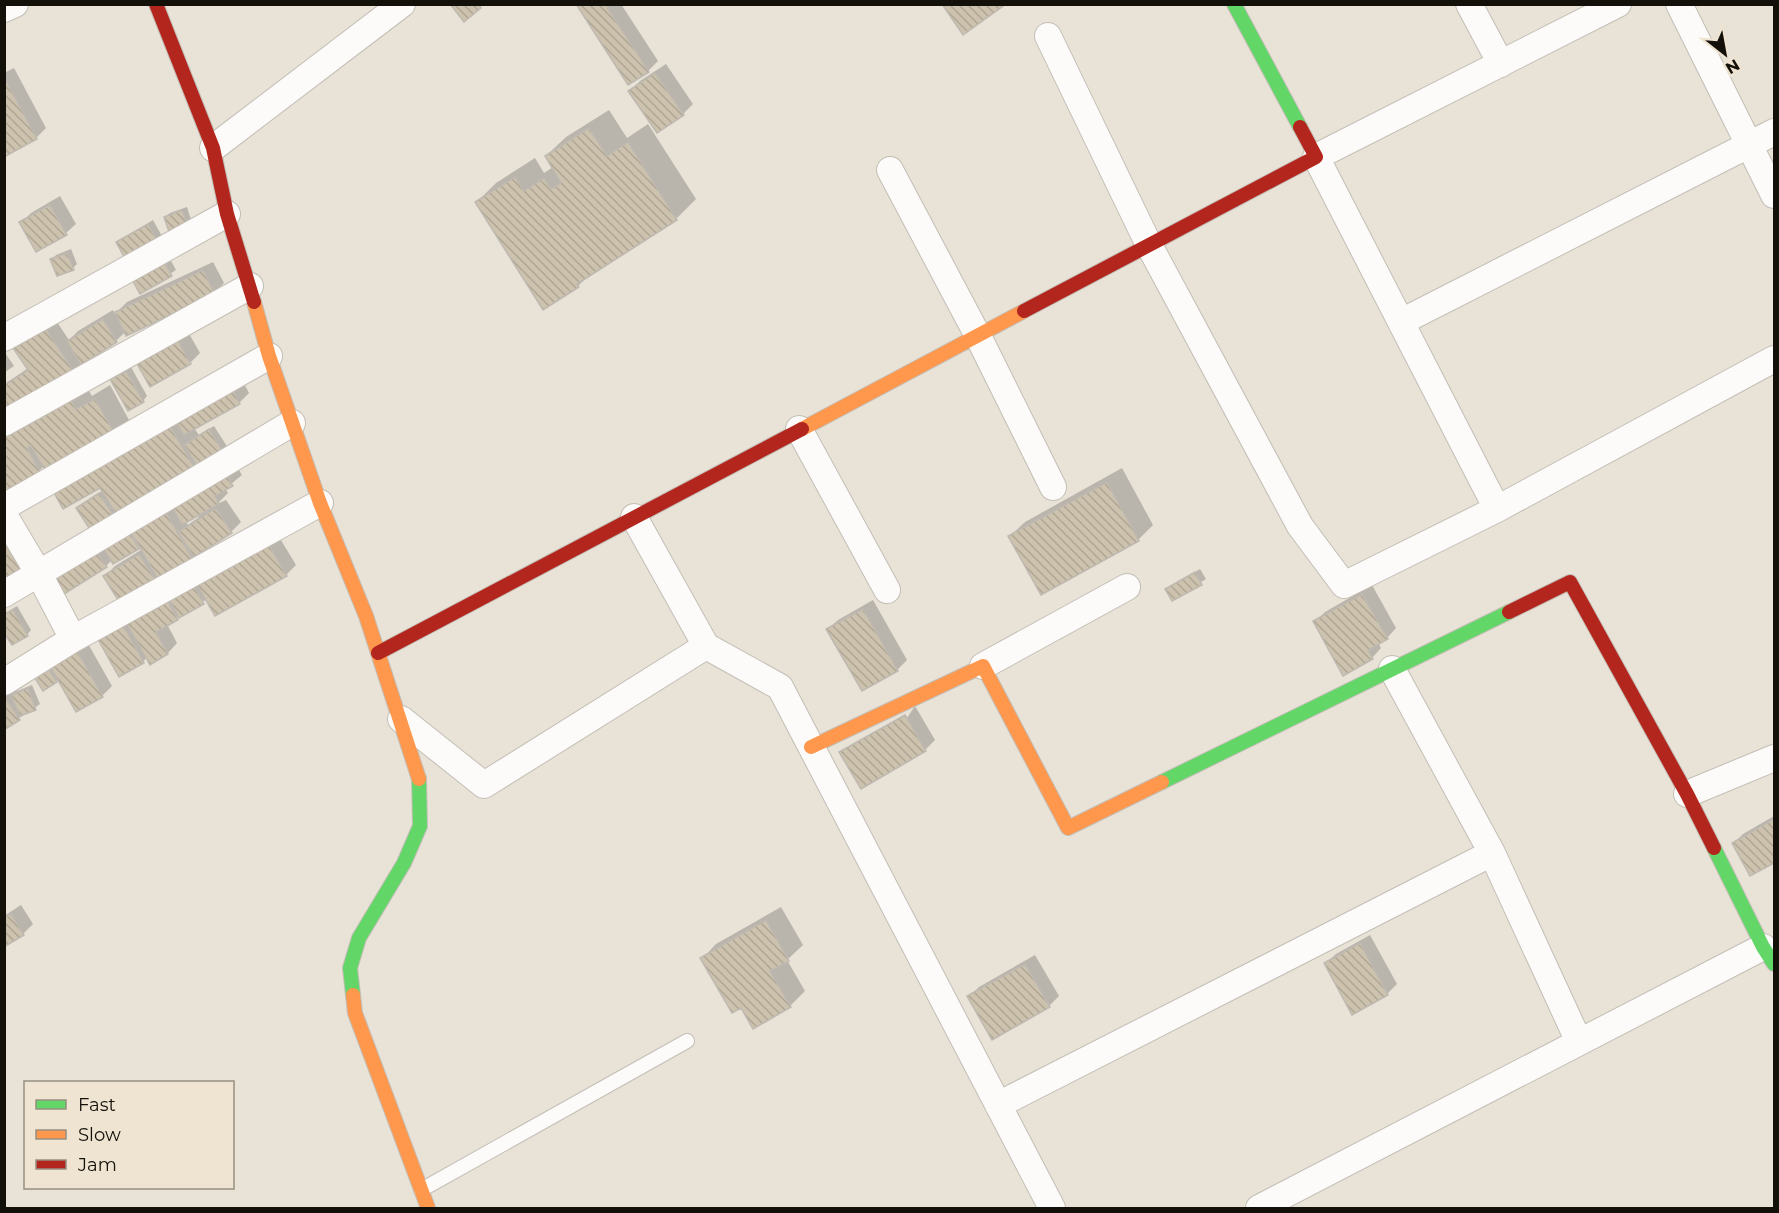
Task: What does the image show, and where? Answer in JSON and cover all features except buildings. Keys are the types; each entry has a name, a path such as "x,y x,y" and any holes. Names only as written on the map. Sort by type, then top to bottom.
{"street":[{"path":"4,9 15,4"},
{"path":"156,4 213,148 227,214 269,357 320,503 366,616 420,781 420,826 404,863 359,938 350,968 355,1013 429,1209"},
{"path":"213,148 402,4"},
{"path":"1234,4 1316,157 1497,509"},
{"path":"1469,4 1501,64"},
{"path":"378,653 1316,157 1618,4"},
{"path":"1679,4 1774,195"},
{"path":"1048,36 1149,245 1300,526 1344,585 1497,509 1774,359"},
{"path":"1401,322 1774,132"},
{"path":"890,170 978,336 1053,487"},
{"path":"4,338 227,214"},
{"path":"4,423 250,286"},
{"path":"4,507 269,357"},
{"path":"4,594 292,423"},
{"path":"799,429 887,590"},
{"path":"4,682 72,639 320,503"},
{"path":"4,515 39,574 72,639"},
{"path":"634,517 706,646 780,687 1052,1209"},
{"path":"983,666 1068,828 1570,582 1687,794 1769,956 1579,1042 1259,1209"},
{"path":"811,747 983,666 1128,587"},
{"path":"401,719 484,785 706,646"},
{"path":"1392,669 1492,854 1579,1042"},
{"path":"1687,794 1774,758"},
{"path":"998,1105 1492,854"}],"lane":[{"path":"421,1190 687,1041"}],"traffic: fast":[{"path":"1234,4 1300,127"},
{"path":"1162,782 1509,612"},
{"path":"353,995 350,968 359,938 404,863 420,826 419,779"},
{"path":"1714,848 1763,947 1774,964"}],"traffic: slow":[{"path":"254,302 269,356 320,503 366,616 419,779"},
{"path":"802,429 1024,311"},
{"path":"811,747 983,666 1068,828 1162,782"},
{"path":"353,995 355,1013 428,1208"}],"traffic: jam":[{"path":"156,4 213,148 227,214 254,302"},
{"path":"1024,311 1316,157 1300,127"},
{"path":"378,653 802,429"},
{"path":"1509,612 1570,582 1687,794 1714,848"}]}
